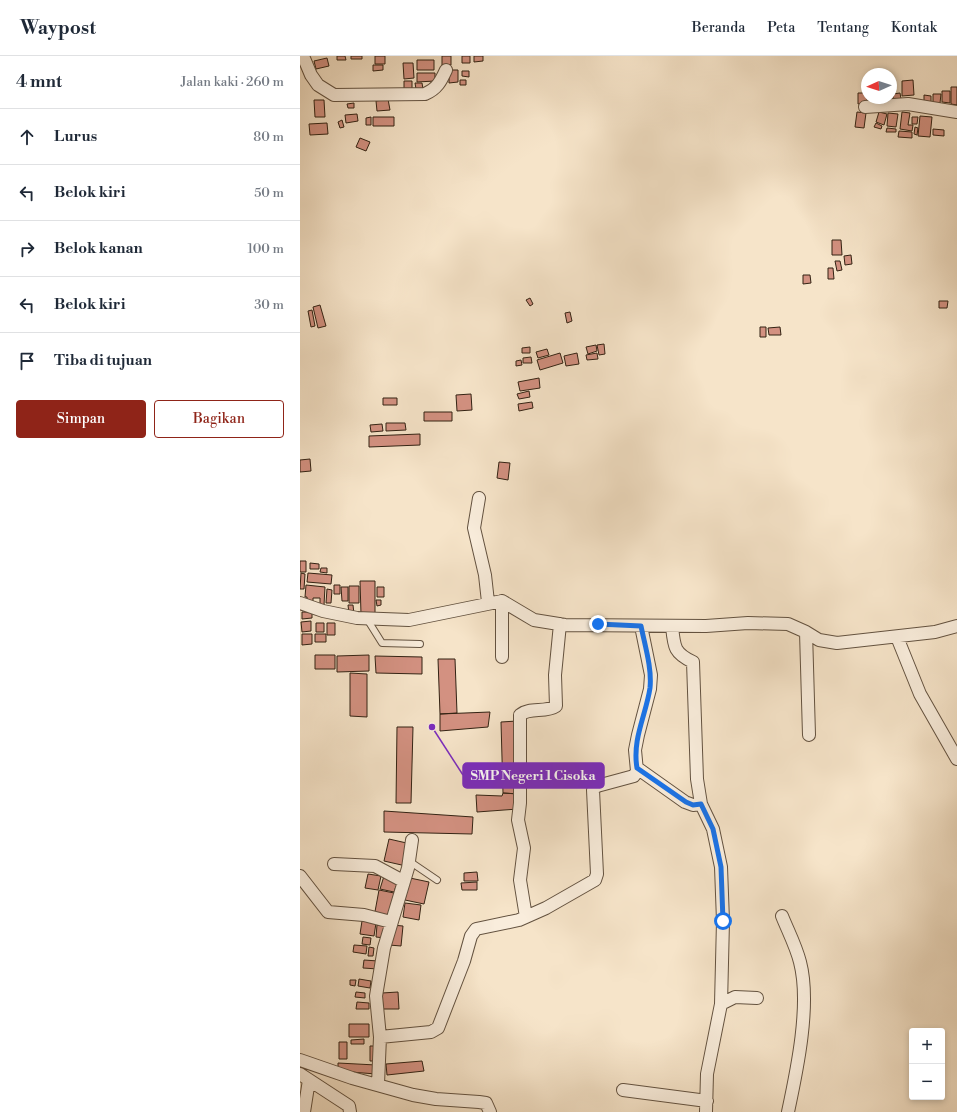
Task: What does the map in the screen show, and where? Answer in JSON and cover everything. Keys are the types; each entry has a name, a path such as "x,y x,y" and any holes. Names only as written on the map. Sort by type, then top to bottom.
{"street":[{"path":"303,56 306,76 322,89 334,95 425,94 436,88 441,82 446,70"},
{"path":"865,107 908,104 957,112"},
{"path":"479,498 474,528 485,575 488,602"},
{"path":"502,601 502,657"},
{"path":"300,603 339,615 368,619 409,620 469,609 488,602 502,601 534,620 560,624 641,626 706,626 748,623 788,624 819,640 837,643 935,632 957,626"},
{"path":"526,917 520,880 524,848 518,820 520,803 520,715 529,711 552,708 556,706 555,675 560,624"},
{"path":"380,1037 431,1032 438,1028 473,932 479,928 526,917 546,908 595,880 597,874 593,790 597,786 634,776 637,768 635,750 650,689 651,675 641,626"},
{"path":"623,1090 706,1106 707,1074 721,1004 723,921 721,867 713,829 701,804 697,779 694,734 693,662 679,655 675,648 672,626"},
{"path":"806,632 809,735"},
{"path":"897,637 920,694 957,759"},
{"path":"637,768 686,802 693,805 701,804"},
{"path":"378,1084 380,1037 376,996 384,948 409,861 412,840"},
{"path":"334,864 375,866 403,881"},
{"path":"300,876 328,912 364,915 391,922"},
{"path":"782,916 800,963 803,997 796,1075 788,1112"},
{"path":"721,1004 735,996 757,998"},
{"path":"300,1060 413,1095 436,1099 486,1103 490,1112"},
{"path":"304,1112 305,1077"},
{"path":"305,1077 349,1106 350,1112"}],"lane":[{"path":"368,619 382,643 420,644"},
{"path":"409,861 436,880"}],"building":[{"path":"337,56 345,56 346,60 337,60"},
{"path":"351,56 362,56 362,59 351,59"},
{"path":"375,56 385,56 385,64 375,64"},
{"path":"442,56 451,56 451,65 442,65"},
{"path":"462,56 470,56 470,63 462,63"},
{"path":"474,56 483,56 483,61 474,62"},
{"path":"327,58 329,66 316,69 314,61"},
{"path":"417,60 434,60 434,70 417,70"},
{"path":"403,63 413,63 414,78 404,79"},
{"path":"373,65 383,65 383,70 373,71"},
{"path":"449,70 458,70 458,82 449,83"},
{"path":"462,71 469,71 469,77 462,76"},
{"path":"417,73 435,73 435,81 417,82"},
{"path":"460,80 466,80 466,85 460,85"},
{"path":"913,80 914,95 902,96 902,81"},
{"path":"404,81 412,81 412,90 404,90"},
{"path":"415,83 422,83 423,89 416,89"},
{"path":"951,87 957,87 957,105 951,104"},
{"path":"942,91 950,91 950,103 942,102"},
{"path":"858,93 861,93 861,104 858,104"},
{"path":"897,93 900,93 901,99 897,100"},
{"path":"933,94 941,94 940,103 933,103"},
{"path":"924,95 931,96 931,103 924,103"},
{"path":"388,99 390,110 377,111 376,101"},
{"path":"314,100 324,100 325,117 315,117"},
{"path":"354,103 354,108 348,108 347,104"},
{"path":"857,112 866,113 864,128 855,127"},
{"path":"879,112 887,114 884,125 876,122"},
{"path":"902,112 910,113 908,125 913,125 912,131 900,129"},
{"path":"888,113 898,114 896,127 887,126"},
{"path":"357,114 358,121 346,123 345,115"},
{"path":"920,116 932,117 930,137 918,136"},
{"path":"371,117 371,125 366,125 366,118"},
{"path":"373,117 394,117 394,126 373,126"},
{"path":"912,117 918,117 917,124 912,124"},
{"path":"342,120 344,127 340,128 338,122"},
{"path":"327,123 328,134 310,135 309,124"},
{"path":"876,123 882,126 881,129 874,127"},
{"path":"915,127 918,128 917,135 914,134"},
{"path":"887,128 896,129 896,132 886,132"},
{"path":"933,129 944,130 944,136 933,135"},
{"path":"899,131 912,132 912,138 898,137"},
{"path":"360,138 370,142 366,151 356,147"},
{"path":"832,240 841,240 842,255 832,255"},
{"path":"851,255 852,264 845,265 844,256"},
{"path":"835,261 840,261 842,270 837,271"},
{"path":"828,268 833,268 834,279 828,279"},
{"path":"803,275 810,275 811,283 803,284"},
{"path":"530,298 533,304 530,306 526,300"},
{"path":"939,301 948,301 947,308 939,308"},
{"path":"320,305 326,326 318,328 313,307"},
{"path":"312,310 315,326 311,327 308,311"},
{"path":"570,312 572,321 567,323 565,313"},
{"path":"760,327 766,327 766,337 760,337"},
{"path":"780,327 781,335 769,335 768,328"},
{"path":"604,344 605,354 599,355 597,345"},
{"path":"596,345 597,351 588,354 586,347"},
{"path":"530,347 530,353 522,353 522,348"},
{"path":"547,349 549,355 538,358 536,352"},
{"path":"560,353 563,363 540,370 537,360"},
{"path":"577,353 579,364 566,366 564,356"},
{"path":"597,353 598,359 587,360 586,355"},
{"path":"531,357 532,363 523,363 523,358"},
{"path":"521,360 522,365 516,366 516,361"},
{"path":"539,378 540,388 520,391 518,382"},
{"path":"529,391 530,397 519,399 517,394"},
{"path":"471,394 472,410 457,411 456,395"},
{"path":"383,398 397,398 397,405 383,405"},
{"path":"532,402 533,408 519,411 518,404"},
{"path":"424,412 452,412 452,421 424,421"},
{"path":"386,423 405,423 406,430 386,431"},
{"path":"382,424 383,431 371,432 370,425"},
{"path":"420,434 420,445 369,447 369,436"},
{"path":"310,459 311,471 300,472 300,460"},
{"path":"499,462 510,463 508,480 497,478"},
{"path":"300,561 306,561 306,572 300,572"},
{"path":"310,563 319,564 319,569 310,569"},
{"path":"321,568 327,568 327,573 320,572"},
{"path":"301,573 305,574 304,589 300,589"},
{"path":"308,573 332,575 331,584 307,582"},
{"path":"360,581 375,581 375,614 361,614"},
{"path":"306,585 325,587 324,605 320,605 320,598 313,598 313,602 307,602 307,597 305,597"},
{"path":"334,585 340,585 340,594 334,594"},
{"path":"349,586 359,586 359,603 349,603"},
{"path":"341,587 348,587 348,601 342,601"},
{"path":"377,587 384,587 384,597 377,597"},
{"path":"327,589 332,590 331,603 326,603"},
{"path":"376,600 381,600 381,605 377,606"},
{"path":"348,605 353,605 354,614 349,614"},
{"path":"302,612 312,612 312,618 302,619"},
{"path":"311,621 311,631 302,632 301,622"},
{"path":"316,623 324,623 324,632 316,632"},
{"path":"327,623 335,623 335,635 327,635"},
{"path":"302,634 312,634 312,644 302,645"},
{"path":"315,634 326,634 326,642 315,642"},
{"path":"315,655 335,655 335,669 315,669"},
{"path":"369,655 369,671 337,672 337,656"},
{"path":"375,656 422,657 422,674 376,673"},
{"path":"438,659 455,659 457,713 440,714"},
{"path":"350,673 367,674 367,717 350,716"},
{"path":"490,712 488,727 440,731 440,714"},
{"path":"517,721 519,794 503,793 501,722"},
{"path":"397,727 413,727 411,803 396,803"},
{"path":"503,793 519,794 518,809 477,812 476,795 502,796"},
{"path":"384,811 473,817 472,834 384,832"},
{"path":"389,839 411,844 406,866 384,861"},
{"path":"477,872 478,881 464,881 464,873"},
{"path":"368,874 381,876 378,890 365,888"},
{"path":"384,876 398,880 394,892 380,889"},
{"path":"410,878 429,882 424,904 405,900"},
{"path":"477,882 477,890 462,890 461,883"},
{"path":"379,890 394,893 389,920 374,917"},
{"path":"405,903 421,905 419,920 403,917"},
{"path":"362,921 376,923 374,936 360,934"},
{"path":"377,925 387,926 385,938 376,937"},
{"path":"392,925 403,926 401,946 389,945"},
{"path":"363,937 371,938 370,945 362,944"},
{"path":"354,945 367,946 366,954 353,952"},
{"path":"369,947 374,948 373,956 368,956"},
{"path":"364,960 378,961 378,969 363,968"},
{"path":"359,979 371,981 370,988 358,986"},
{"path":"350,980 356,980 355,986 350,985"},
{"path":"356,992 365,993 365,998 355,997"},
{"path":"398,992 399,1009 383,1009 382,993"},
{"path":"357,1002 369,1003 369,1009 356,1009"},
{"path":"349,1024 369,1024 369,1037 349,1037"},
{"path":"364,1039 364,1044 351,1044 351,1040"},
{"path":"339,1042 347,1042 347,1059 339,1059"},
{"path":"370,1046 377,1046 377,1061 370,1061"},
{"path":"422,1061 424,1071 387,1075 386,1064"},
{"path":"338,1063 376,1065 376,1074 338,1071"}],"place":[{"name":"SMP Negeri 1 Cisoka","path":"432,727"}],"route":[{"path":"598,624 641,626 651,675 650,689 635,750 637,768 686,802 693,805 701,804 713,829 721,867 723,921"}]}
